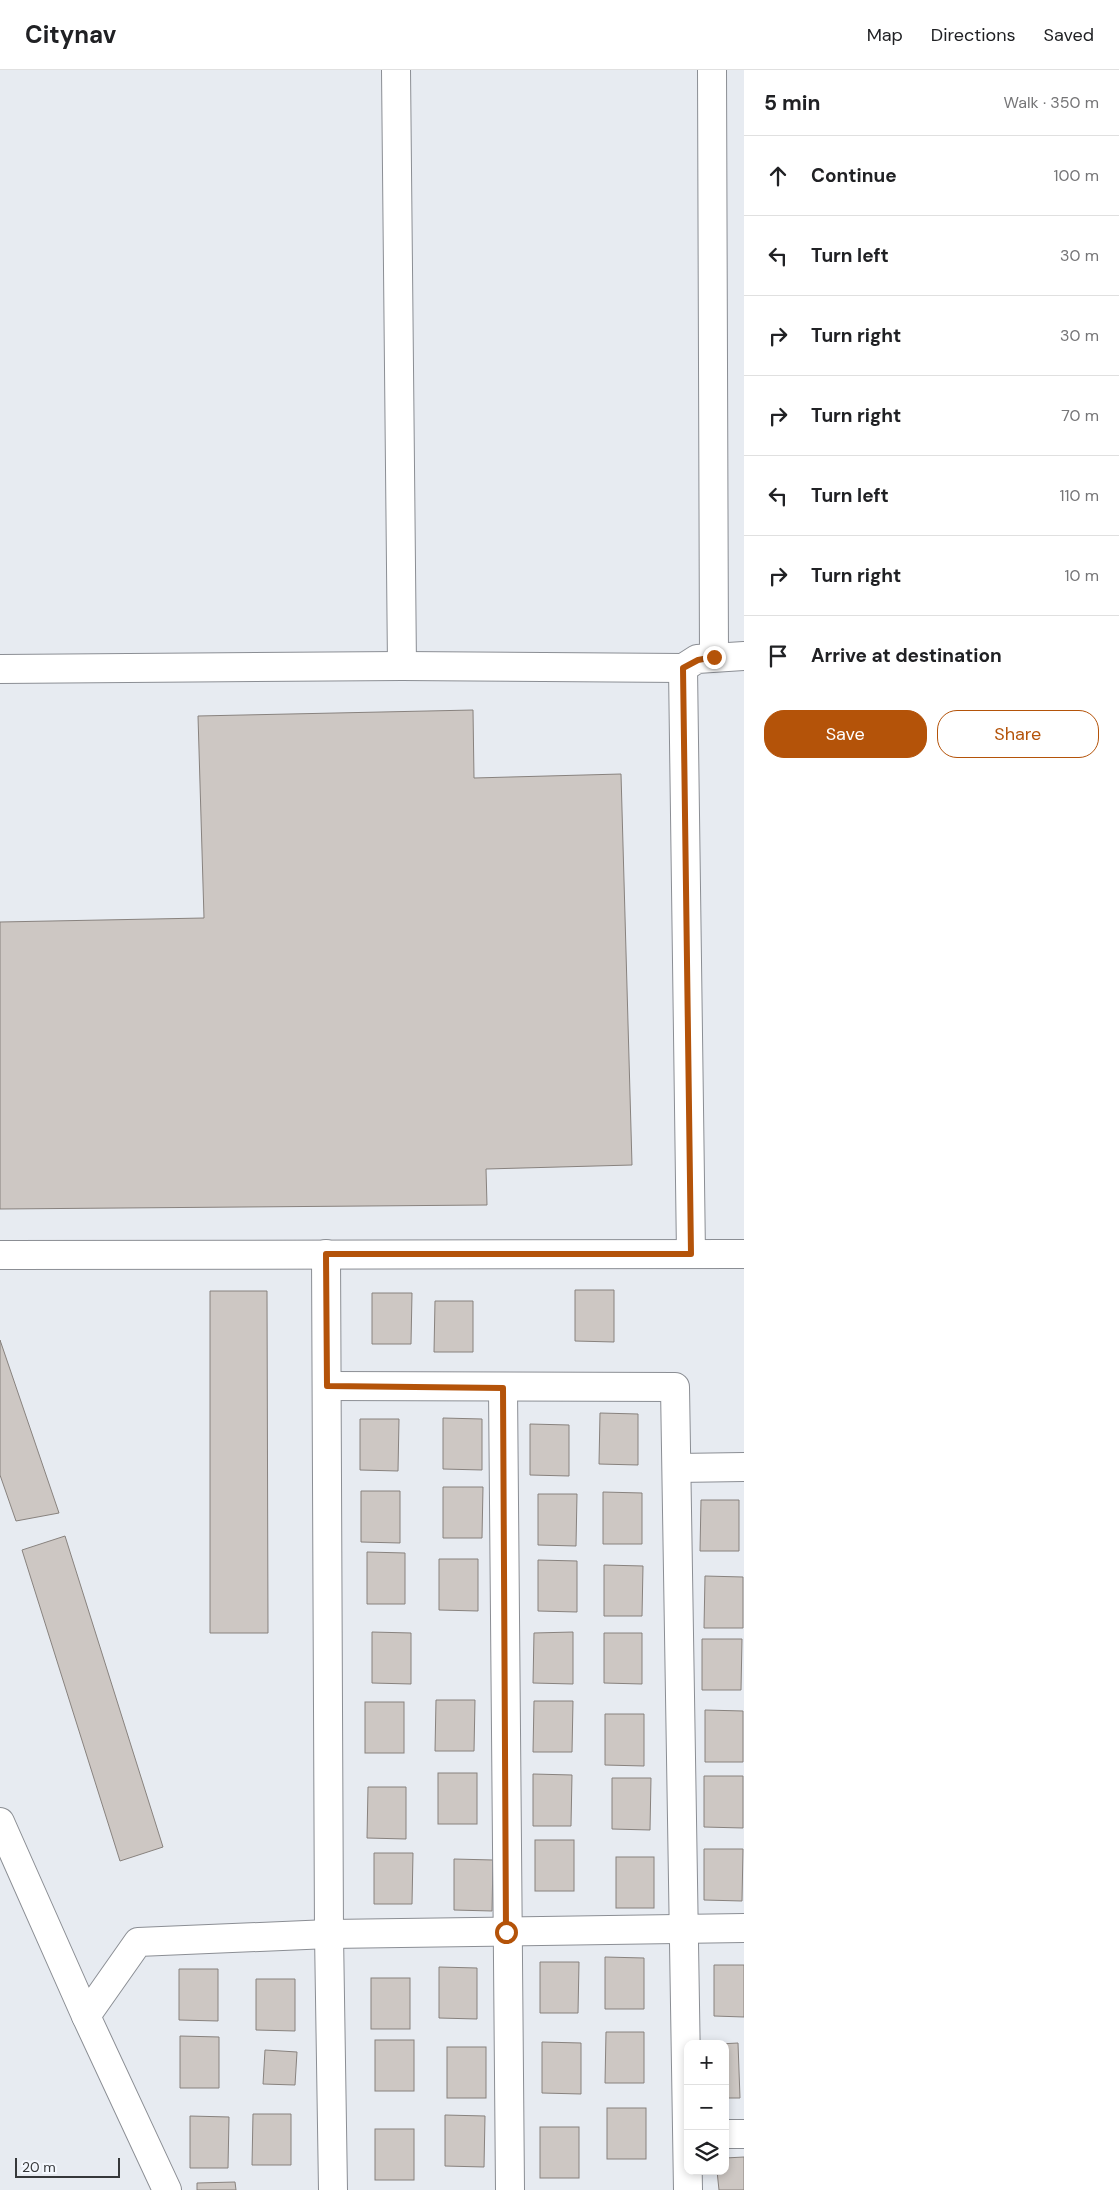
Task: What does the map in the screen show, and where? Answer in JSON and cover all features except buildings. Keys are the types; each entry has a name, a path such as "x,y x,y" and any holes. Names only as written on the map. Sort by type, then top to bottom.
{"street":[{"path":"396,70 402,666"},
{"path":"712,70 714,657"},
{"path":"0,669 402,666 683,668 698,660 714,657 744,656"},
{"path":"683,668 691,1254"},
{"path":"326,1254 329,1934 333,2190"},
{"path":"0,1255 744,1254"},
{"path":"327,1386 675,1387 682,1929 687,2130"},
{"path":"503,1388 506,1932 510,2190"},
{"path":"677,1468 744,1468"},
{"path":"0,1822 86,2016 167,2190"},
{"path":"86,2016 138,1942 329,1934 744,1928"},
{"path":"729,2134 744,2134"},
{"path":"688,2175 688,2190"}],"route":[{"path":"506,1932 503,1388 327,1386 326,1254 691,1254 683,668 698,660 714,657"}]}
